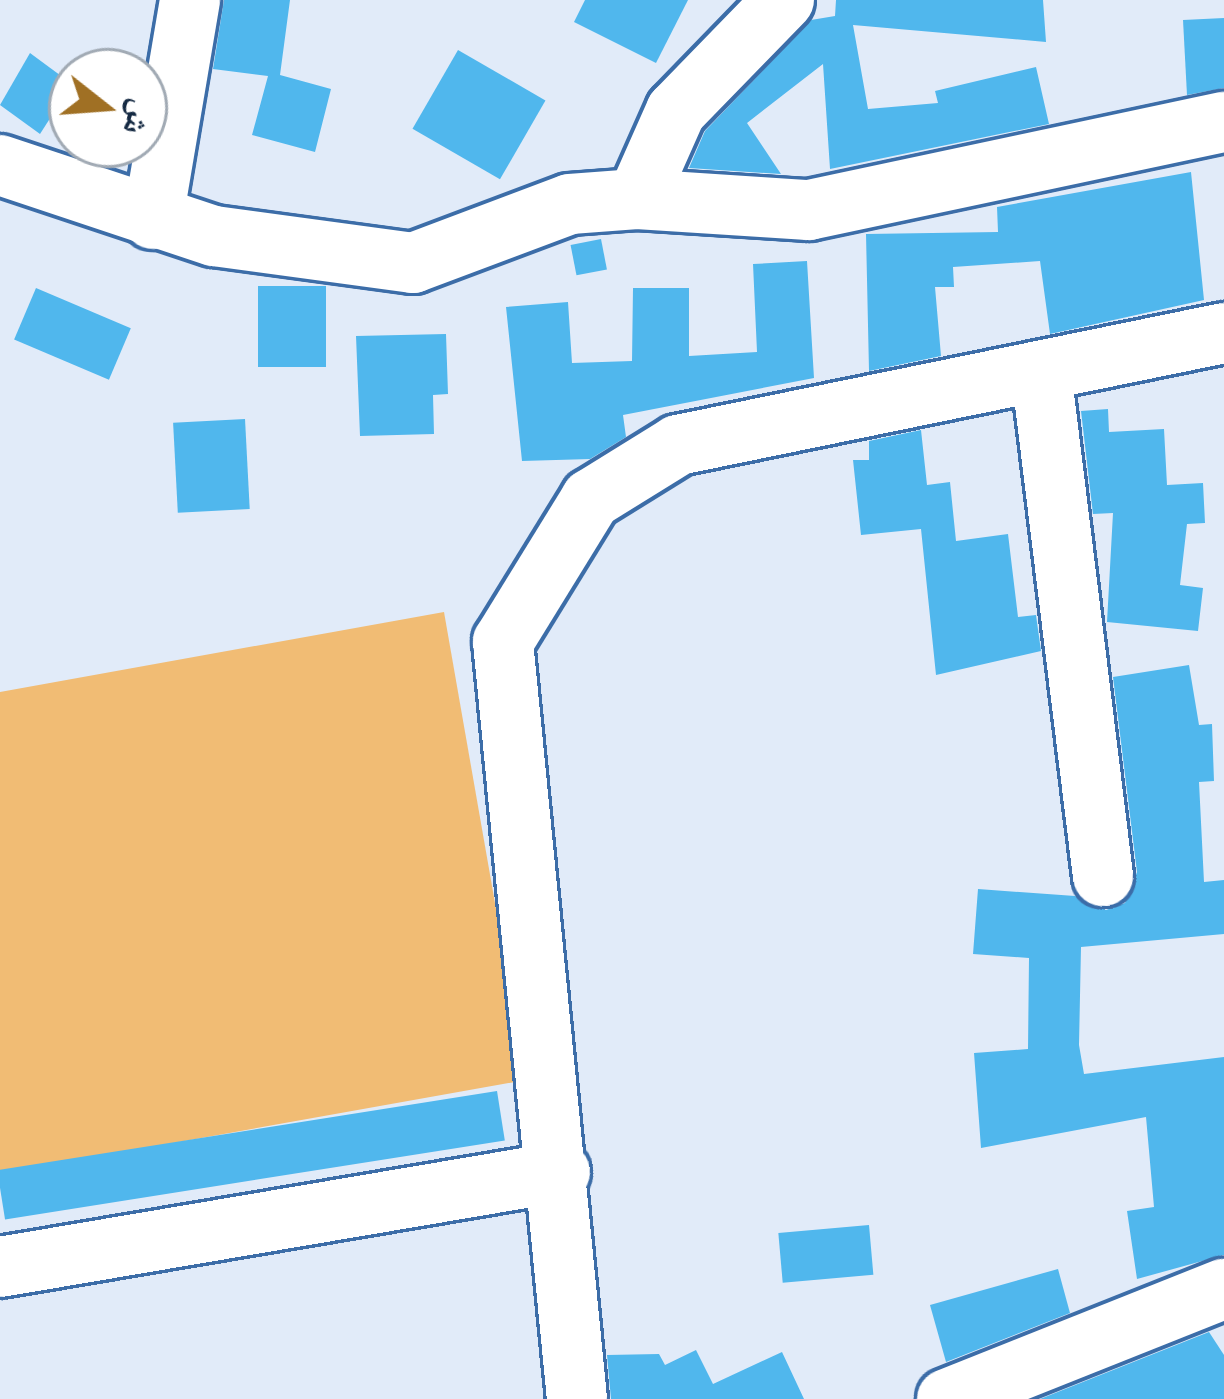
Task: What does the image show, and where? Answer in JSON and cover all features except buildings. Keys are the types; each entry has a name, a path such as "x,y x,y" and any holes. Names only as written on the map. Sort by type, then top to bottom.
{"street":[{"path":"153,219 190,0"},
{"path":"637,199 676,110 784,0"},
{"path":"0,165 153,219 413,263 570,204 637,199 809,210 869,189 1224,122"},
{"path":"577,1399 560,1172 503,641 591,499 678,445 1224,333"},
{"path":"1041,371 1103,877"},
{"path":"0,1267 560,1172"},
{"path":"947,1399 1224,1289"}],"shaded area":[{"path":"444,612 526,1080 0,1174 0,692"}]}
